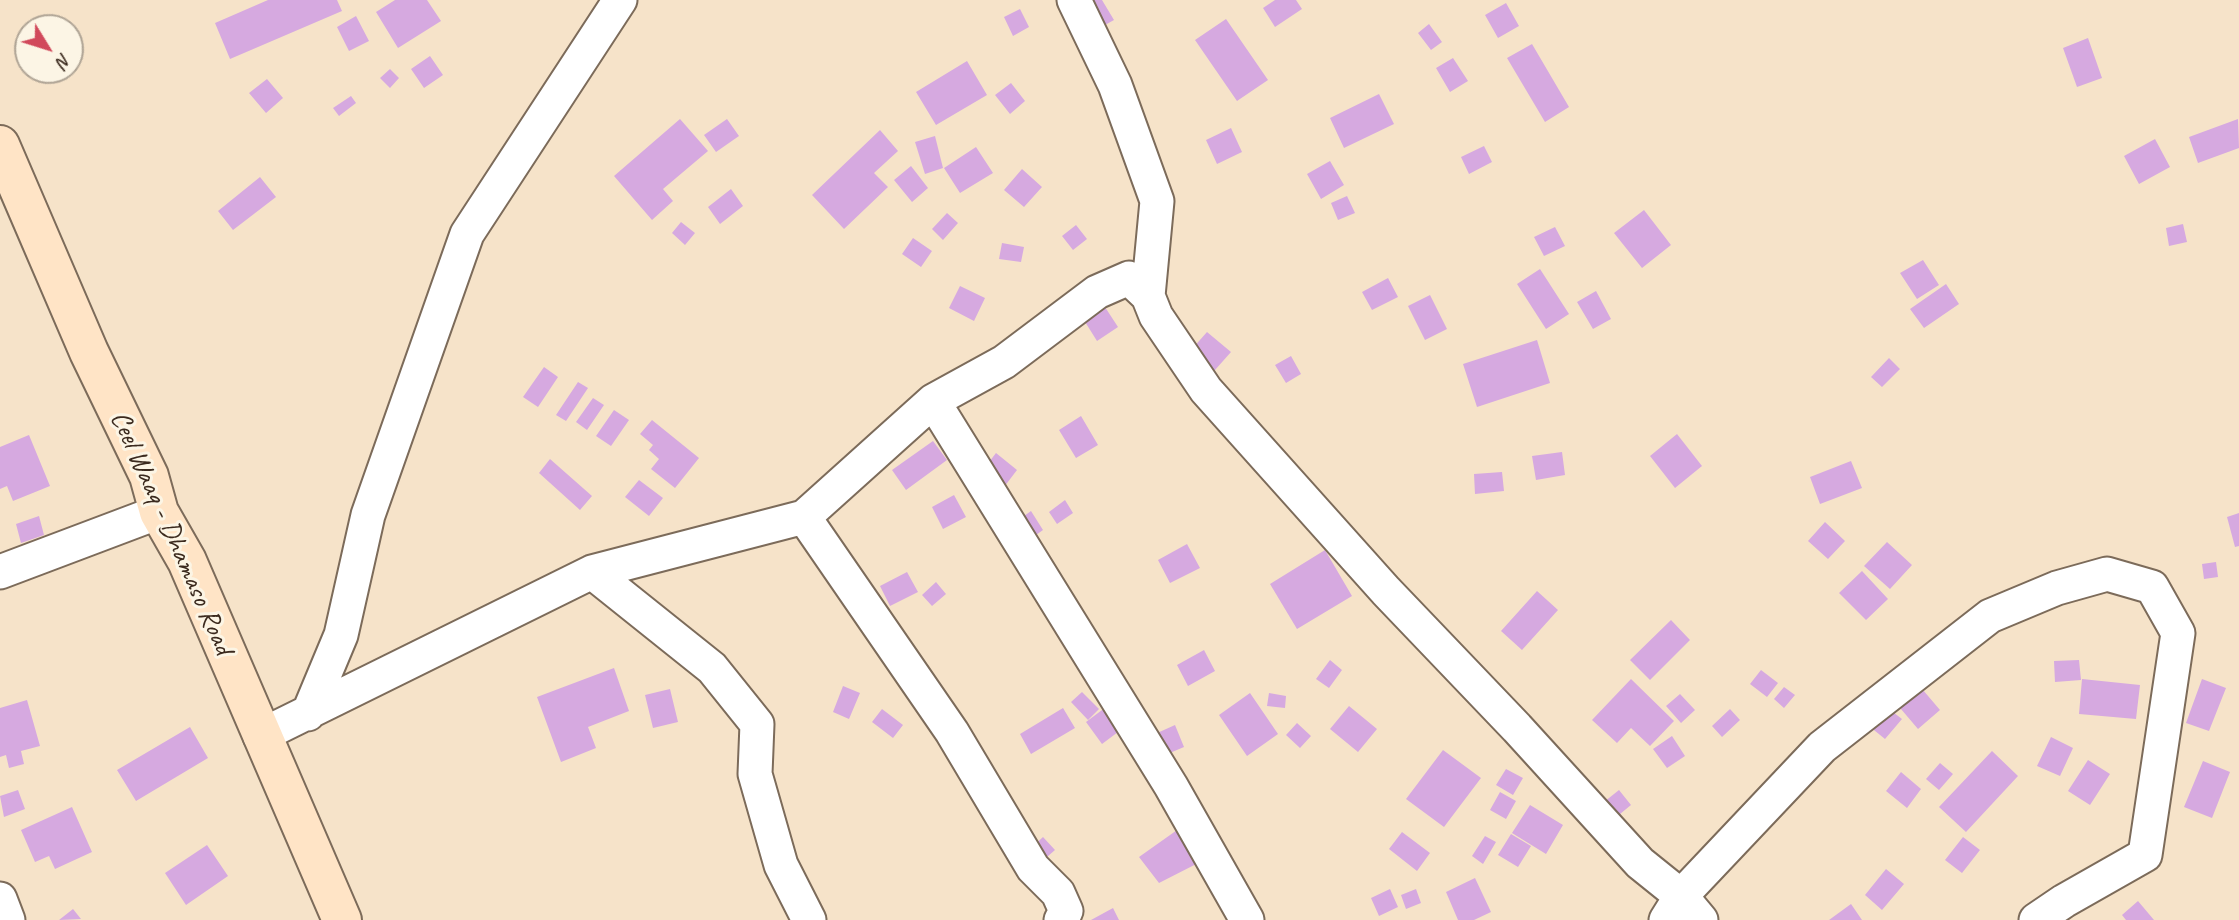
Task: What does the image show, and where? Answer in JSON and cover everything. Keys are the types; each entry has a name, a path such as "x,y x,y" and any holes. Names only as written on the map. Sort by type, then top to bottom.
{"main road":[{"name":"Ceel Waaq - Dhamaso Road","path":"0,145 89,352 149,475 159,512 187,561 260,736 342,920"}],"street":[{"path":"308,714 341,635 369,514 467,234 620,0"},
{"path":"1074,0 1115,85 1157,201 1148,296"},
{"path":"260,736 592,572 804,517 933,401 1004,362 1097,292 1129,278 1148,296 1156,316 1206,390 1386,591 1517,728 1683,912 1822,747 1990,616 2057,589 2107,574 2152,587 2178,633 2145,855 2036,920"},
{"path":"933,401 1171,786 1247,920"},
{"path":"0,572 159,512"},
{"path":"804,517 952,732 1033,868 1058,893 1066,911 1061,920"},
{"path":"592,572 712,668 757,724 755,774 781,865 809,920"},
{"path":"0,899 8,920"}],"building":[{"path":"268,0 337,0 342,11 230,59 215,23"},
{"path":"395,0 427,0 441,21 398,48 376,12"},
{"path":"1089,0 1102,0 1114,20 1096,30"},
{"path":"1275,0 1296,0 1302,9 1275,27 1263,8"},
{"path":"1506,3 1519,26 1498,38 1485,15"},
{"path":"1020,9 1029,27 1013,36 1004,17"},
{"path":"356,16 369,41 349,51 337,27"},
{"path":"1226,19 1268,80 1237,101 1195,40"},
{"path":"1429,24 1442,42 1431,50 1418,33"},
{"path":"2088,38 2102,78 2077,87 2063,48"},
{"path":"1532,44 1569,107 1545,122 1507,58"},
{"path":"430,56 443,75 424,88 411,69"},
{"path":"1453,58 1468,81 1450,92 1436,68"},
{"path":"967,61 987,95 936,125 916,92"},
{"path":"390,69 399,78 390,88 380,78"},
{"path":"267,79 283,98 266,113 249,93"},
{"path":"1011,83 1025,101 1010,114 995,95"},
{"path":"1379,94 1394,124 1344,148 1330,118"},
{"path":"351,96 356,103 339,116 333,108"},
{"path":"680,119 708,151 663,189 673,201 652,220 614,176"},
{"path":"727,119 739,136 716,152 704,135"},
{"path":"2238,119 2239,148 2198,163 2189,137"},
{"path":"1231,128 1242,152 1217,164 1206,140"},
{"path":"880,130 898,151 874,173 888,187 844,229 812,195"},
{"path":"935,136 943,168 925,174 915,142"},
{"path":"2155,139 2170,167 2139,184 2124,156"},
{"path":"1484,146 1492,162 1469,174 1461,157"},
{"path":"976,147 993,173 960,193 944,168"},
{"path":"1330,161 1344,185 1321,199 1307,174"},
{"path":"911,166 928,188 912,202 894,180"},
{"path":"1022,169 1042,187 1024,207 1004,190"},
{"path":"260,177 276,197 233,230 218,211"},
{"path":"731,189 743,206 720,224 708,207"},
{"path":"1347,196 1355,213 1338,220 1331,203"},
{"path":"1644,210 1671,245 1642,268 1614,233"},
{"path":"947,213 958,223 943,240 932,229"},
{"path":"681,222 695,233 685,245 672,233"},
{"path":"2183,224 2187,242 2169,246 2166,228"},
{"path":"1076,225 1087,239 1073,250 1062,236"},
{"path":"1555,227 1565,246 1544,256 1534,237"},
{"path":"913,238 932,251 921,267 902,254"},
{"path":"1002,243 1024,247 1021,262 999,259"},
{"path":"1923,260 1939,285 1917,299 1900,273"},
{"path":"1540,269 1569,314 1546,329 1517,284"},
{"path":"1388,278 1398,297 1372,310 1362,292"},
{"path":"1946,284 1959,304 1924,328 1910,309"},
{"path":"960,286 985,298 974,321 949,308"},
{"path":"1596,291 1611,319 1593,329 1577,302"},
{"path":"1430,295 1447,329 1425,340 1408,306"},
{"path":"1103,304 1118,327 1097,341 1082,317"},
{"path":"1207,332 1231,352 1207,379 1184,358"},
{"path":"1537,340 1550,383 1477,407 1463,364"},
{"path":"1291,356 1301,374 1286,383 1275,365"},
{"path":"1889,358 1900,369 1882,387 1871,377"},
{"path":"544,367 558,377 538,407 523,397"},
{"path":"578,382 588,388 566,421 556,415"},
{"path":"593,398 604,405 587,430 576,422"},
{"path":"614,410 629,420 611,446 596,436"},
{"path":"1081,416 1098,445 1076,458 1059,430"},
{"path":"652,420 699,458 675,488 651,469 659,459 649,450 653,445 640,434"},
{"path":"1677,434 1702,466 1675,488 1650,456"},
{"path":"29,435 50,486 13,501 7,486 0,489 0,447"},
{"path":"933,441 947,460 906,490 892,470"},
{"path":"1562,452 1565,475 1536,480 1532,456"},
{"path":"996,453 1017,470 1001,491 980,474"},
{"path":"550,459 592,496 580,510 539,473"},
{"path":"1851,461 1862,488 1820,504 1810,477"},
{"path":"1502,472 1504,491 1475,494 1474,474"},
{"path":"639,480 663,498 649,516 625,497"},
{"path":"954,495 966,517 943,529 932,507"},
{"path":"1065,500 1073,513 1057,524 1049,512"},
{"path":"1031,511 1043,530 1029,540 1017,521"},
{"path":"2239,513 2239,546 2235,547 2227,517"},
{"path":"39,516 44,535 21,543 16,524"},
{"path":"1825,522 1845,541 1828,559 1808,541"},
{"path":"1887,542 1912,565 1890,589 1864,566"},
{"path":"1187,544 1200,568 1170,583 1158,560"},
{"path":"1325,550 1352,596 1297,629 1270,584"},
{"path":"2216,562 2218,577 2204,579 2202,564"},
{"path":"1862,571 1888,599 1866,620 1839,593"},
{"path":"907,572 918,592 890,606 880,586"},
{"path":"936,582 946,594 932,606 922,595"},
{"path":"1537,591 1558,610 1522,650 1501,631"},
{"path":"1671,620 1690,640 1650,680 1630,660"},
{"path":"1204,650 1215,671 1188,686 1177,665"},
{"path":"1330,660 1342,670 1329,688 1316,679"},
{"path":"2079,660 2081,680 2055,682 2054,661"},
{"path":"614,668 629,711 588,727 596,748 561,762 537,697"},
{"path":"1761,670 1778,683 1767,697 1750,684"},
{"path":"1631,679 1674,721 1650,746 1631,728 1617,743 1592,720"},
{"path":"2082,679 2140,685 2136,719 2079,714"},
{"path":"2202,679 2226,688 2209,731 2186,723"},
{"path":"1917,683 1940,710 1918,729 1895,702"},
{"path":"843,686 860,693 849,719 833,712"},
{"path":"1784,687 1795,695 1784,708 1774,699"},
{"path":"670,689 678,722 653,728 645,695"},
{"path":"1082,692 1099,709 1088,720 1071,702"},
{"path":"1250,693 1278,734 1247,756 1219,715"},
{"path":"1269,693 1286,696 1285,708 1267,706"},
{"path":"1680,694 1695,710 1681,723 1666,706"},
{"path":"27,700 40,746 21,751 24,764 9,768 6,755 0,757 0,708"},
{"path":"1349,706 1377,729 1358,752 1330,729"},
{"path":"1885,706 1902,719 1885,739 1869,726"},
{"path":"1106,707 1122,729 1102,744 1086,722"},
{"path":"1063,708 1075,728 1031,754 1020,734"},
{"path":"882,709 903,725 893,738 872,722"},
{"path":"1730,709 1740,720 1722,737 1712,726"},
{"path":"1297,723 1311,736 1300,748 1286,735"},
{"path":"1175,725 1184,747 1165,755 1155,734"},
{"path":"190,727 208,758 136,801 117,770"},
{"path":"1672,736 1685,756 1667,768 1653,749"},
{"path":"2051,737 2073,748 2060,776 2037,766"},
{"path":"1443,750 1481,778 1444,827 1406,799"},
{"path":"1992,751 2018,776 1966,832 1939,807"},
{"path":"2088,760 2110,774 2090,805 2068,791"},
{"path":"2203,761 2230,772 2212,818 2184,807"},
{"path":"1940,763 1953,774 1939,790 1926,779"},
{"path":"1506,769 1523,778 1513,795 1496,785"},
{"path":"1901,772 1921,789 1907,808 1886,791"},
{"path":"18,790 25,809 4,817 0,796"},
{"path":"1619,790 1631,805 1620,814 1634,832 1625,839 1599,806"},
{"path":"1500,792 1516,801 1506,819 1490,810"},
{"path":"1530,805 1563,825 1546,854 1512,833"},
{"path":"72,807 92,852 55,869 49,856 35,862 21,830"},
{"path":"1187,823 1208,858 1159,883 1139,857"},
{"path":"1402,832 1430,853 1417,871 1389,849"},
{"path":"1511,834 1531,846 1518,867 1498,855"},
{"path":"1485,836 1496,842 1483,864 1472,856"},
{"path":"1043,837 1055,850 1040,863 1029,850"},
{"path":"1963,837 1980,850 1962,873 1945,860"},
{"path":"207,845 228,876 186,905 165,873"},
{"path":"1886,869 1904,884 1882,910 1865,895"},
{"path":"1475,878 1491,912 1474,920 1458,920 1446,892"},
{"path":"1390,889 1398,907 1379,916 1371,898"},
{"path":"1416,889 1421,903 1406,909 1401,895"},
{"path":"2138,901 2154,920 2126,920 2122,915"},
{"path":"1851,904 1862,920 1829,920"},
{"path":"1113,908 1119,920 1091,920"},
{"path":"73,909 81,919 59,920"}]}
